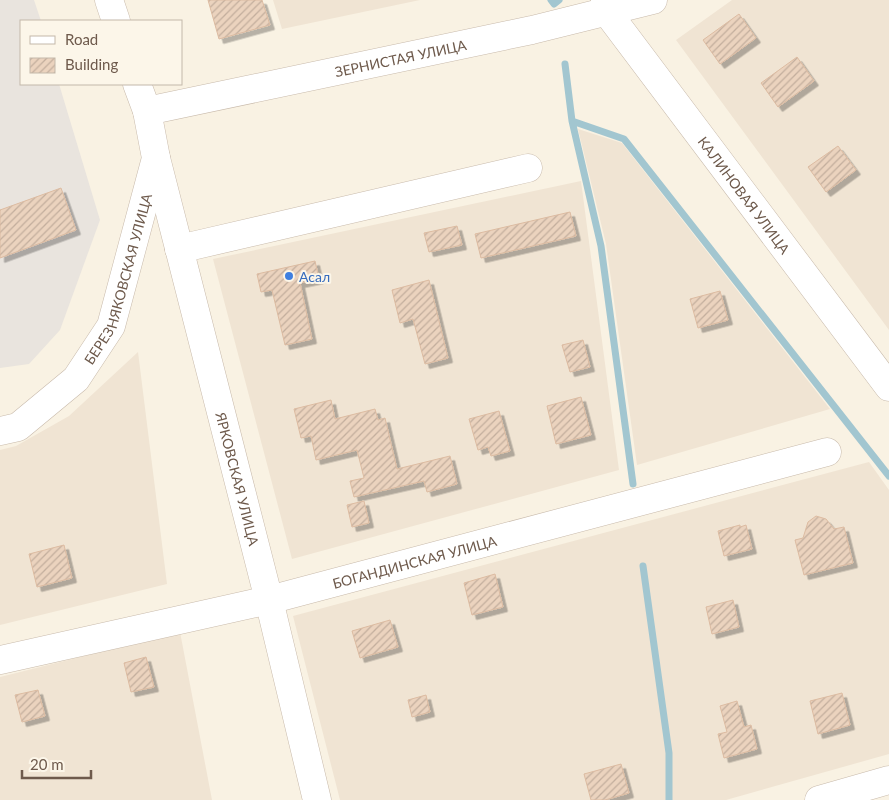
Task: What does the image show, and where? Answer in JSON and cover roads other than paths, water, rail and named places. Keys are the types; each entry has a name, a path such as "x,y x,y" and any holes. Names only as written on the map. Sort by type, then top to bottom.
{"street":[{"path":"109,0 116,20"},
{"name":"ЗЕРНИСТАЯ УЛИЦА","path":"146,111 532,30 606,6 653,0"},
{"name":"КАЛИНОВАЯ УЛИЦА","path":"606,6 889,387"},
{"name":"БЕРЕЗНЯКОВСКАЯ УЛИЦА","path":"0,431 18,427 76,379 111,326 156,158 146,111 137,85"},
{"name":"ЯРКОВСКАЯ УЛИЦА","path":"156,158 269,600 317,800"},
{"path":"179,249 528,168"},
{"name":"БОГАНДИНСКАЯ УЛИЦА","path":"0,660 269,600 827,452"},
{"path":"819,800 889,780"}],"waterway":[{"path":"551,0 554,4 559,0"},
{"path":"565,64 572,121 624,139 889,476"},
{"path":"572,121 601,246 633,484"},
{"path":"643,566 669,753 669,800"}],"place":[{"name":"Асал","path":"289,276"}]}
